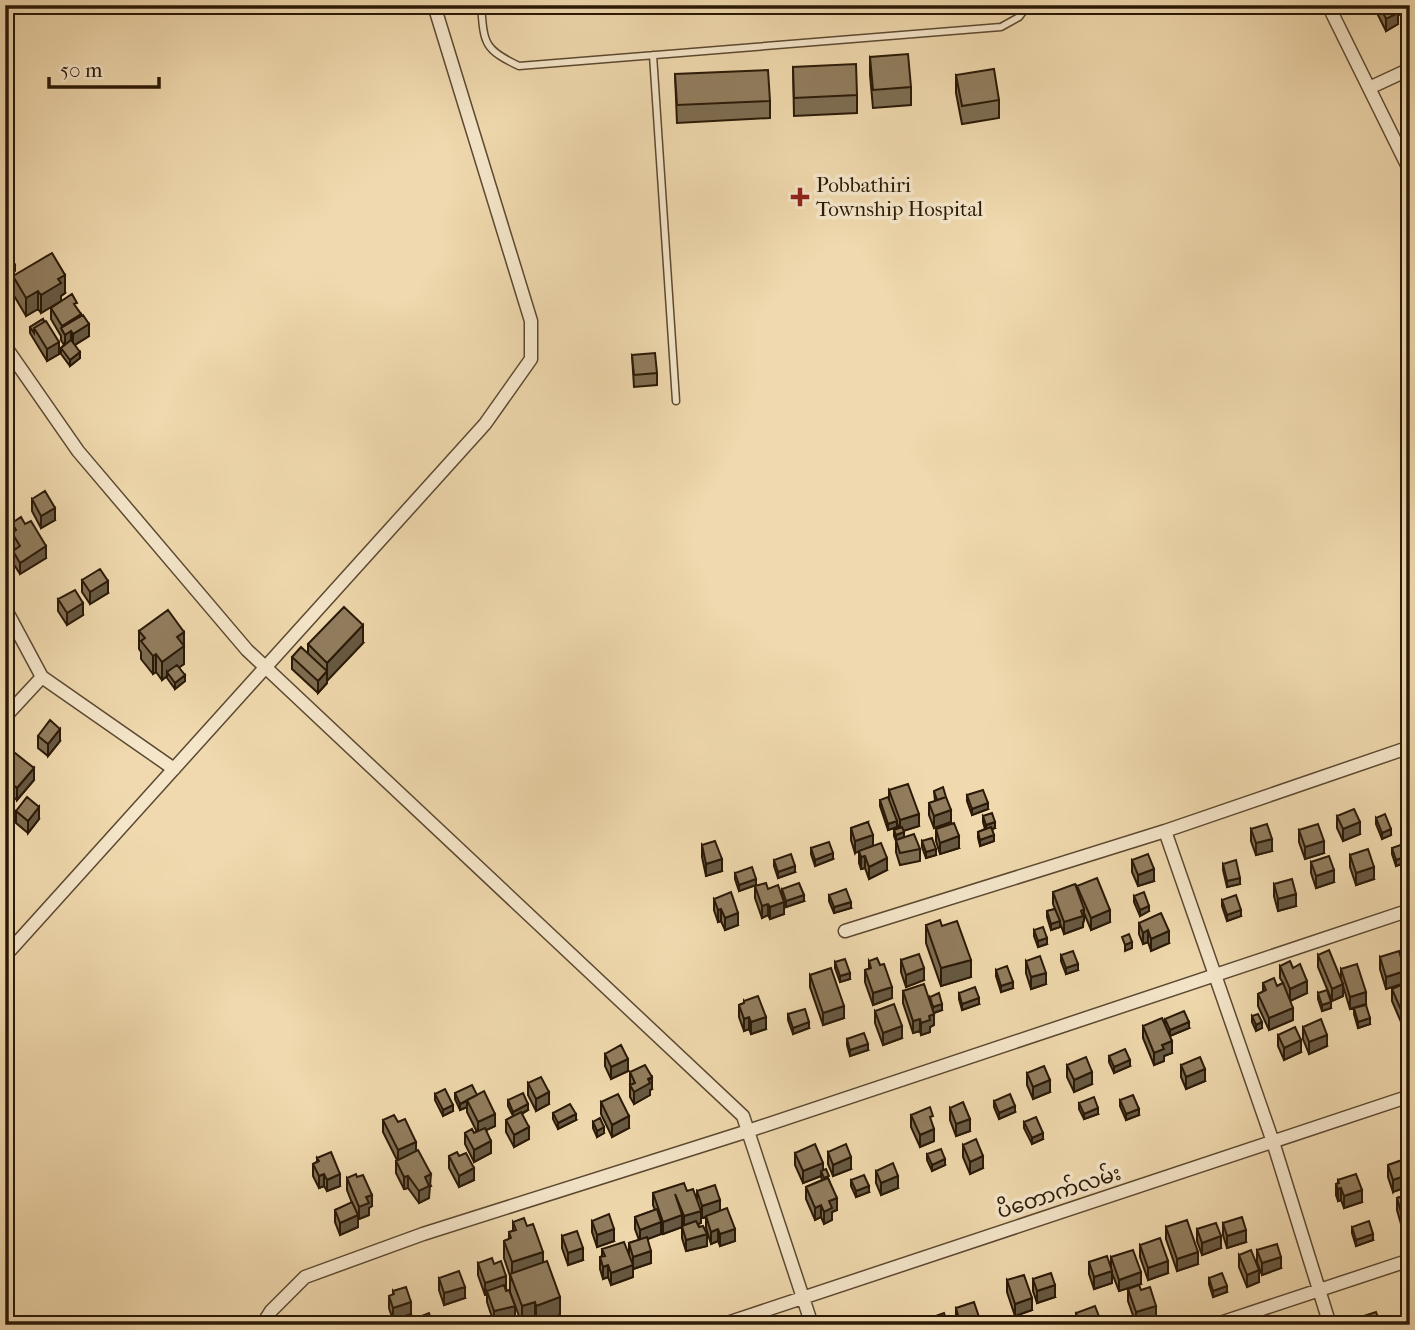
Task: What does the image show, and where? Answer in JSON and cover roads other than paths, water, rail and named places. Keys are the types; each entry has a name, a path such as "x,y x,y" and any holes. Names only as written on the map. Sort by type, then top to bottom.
{"street":[{"path":"5,956 485,424 531,359 531,321 434,5"},
{"path":"1328,5 1410,171"},
{"path":"1369,88 1410,69"},
{"path":"5,346 78,451 247,650 743,1116 812,1325"},
{"path":"5,608 42,677 174,769"},
{"path":"5,718 42,677"},
{"path":"845,931 1165,831 1410,747"},
{"path":"1165,831 1273,1142 1330,1325"},
{"path":"262,1325 271,1311 305,1277 423,1234 748,1131 1410,910"},
{"name":"ပိတောက်လမ်း","path":"721,1325 1410,1096"},
{"path":"1214,1325 1410,1260"}],"lane":[{"path":"481,5 483,31 488,48 500,58 519,66 1001,27 1019,17 1028,5"},
{"path":"653,55 676,401"}],"place":[{"name":"Pobbathiri Township Hospital","path":"800,197"}]}
